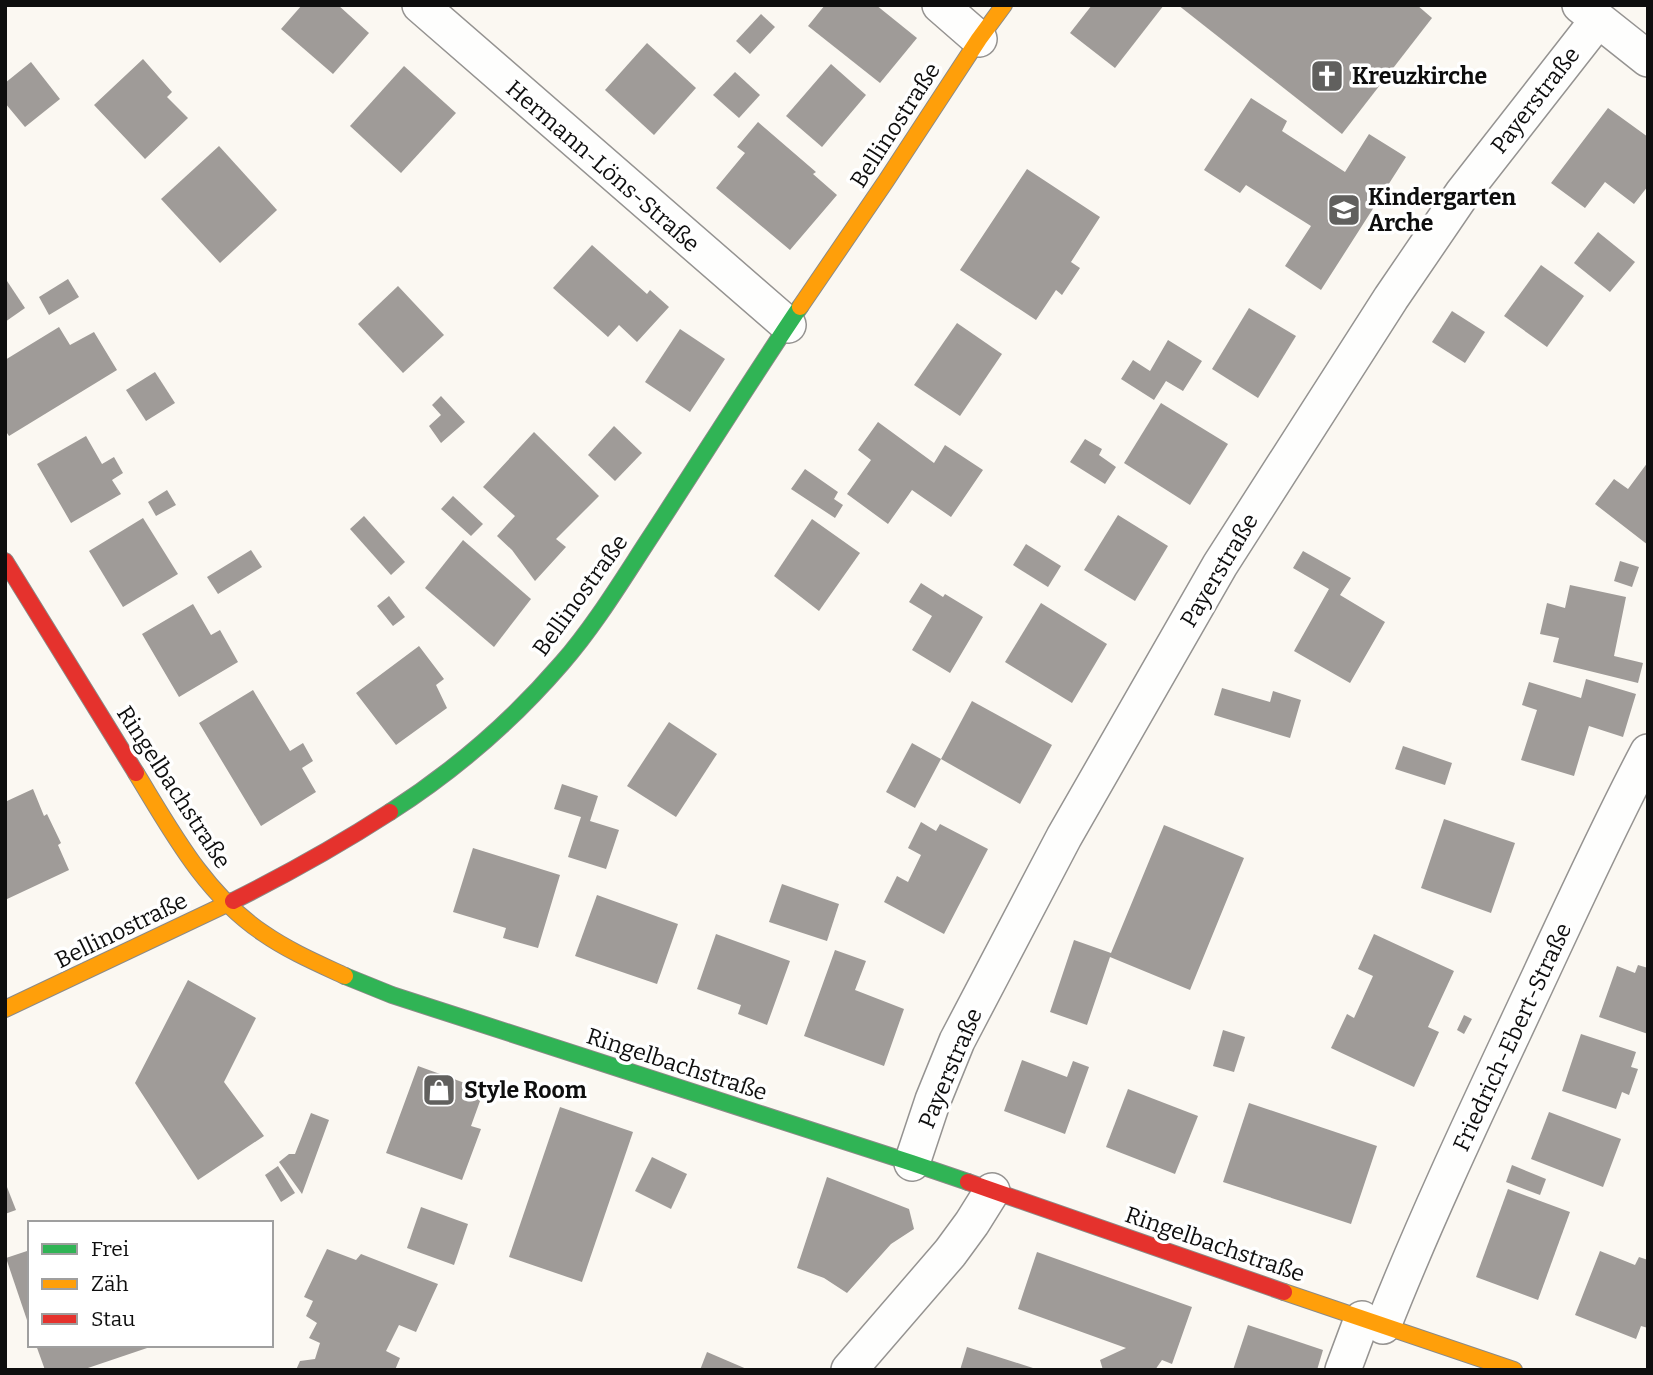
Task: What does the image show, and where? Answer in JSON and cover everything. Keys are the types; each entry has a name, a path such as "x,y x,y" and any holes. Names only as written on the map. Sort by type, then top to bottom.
{"street":[{"name":"Hermann-Löns-Straße","path":"420,5 788,325"},
{"path":"940,5 979,39"},
{"name":"Bellinostraße","path":"5,1009 227,904 350,838 444,775 481,745 524,704 563,662 602,611 788,325 1004,5"},
{"path":"1589,12 1648,59"},
{"name":"Payerstraße","path":"912,1163 957,1041 1064,837 1220,565 1391,298 1589,12"},
{"name":"Ringelbachstraße","path":"5,561 176,839 202,876 227,904 267,936 339,973 392,995 912,1163 1514,1370"},
{"name":"Friedrich-Ebert-Straße","path":"1343,1370 1373,1322 1425,1224 1648,752"},
{"path":"849,1370 950,1253 992,1191"}],"building":[{"path":"302,5 338,5 369,33 333,74 281,29"},
{"path":"825,5 876,5 917,38 880,83 808,26"},
{"path":"1092,5 1164,5 1115,68 1070,33"},
{"name":"Kreuzkirche","path":"1178,5 1417,5 1432,18 1342,134"},
{"path":"761,14 775,27 750,54 736,41"},
{"path":"647,43 696,88 654,135 605,90"},
{"path":"143,59 172,92 167,97 188,118 145,159 94,105"},
{"path":"31,62 60,99 25,127 5,103 5,83"},
{"path":"831,64 866,95 822,147 786,116"},
{"path":"404,66 456,113 401,173 350,126"},
{"path":"735,72 760,95 739,118 713,95"},
{"name":"Kindergarten Arche","path":"1251,98 1287,121 1282,131 1345,172 1369,134 1406,157 1321,290 1285,266 1311,226 1246,185 1240,193 1204,170"},
{"path":"1608,108 1648,137 1648,186 1634,204 1605,182 1585,208 1551,183"},
{"path":"758,122 816,172 813,174 837,195 790,250 716,188 745,153 737,147"},
{"path":"219,146 277,210 220,263 161,199"},
{"path":"1027,169 1100,217 1071,262 1080,268 1062,295 1056,290 1036,320 960,270"},
{"path":"1598,232 1635,262 1610,292 1574,263"},
{"path":"592,245 647,294 650,290 669,307 637,342 619,325 608,337 553,288"},
{"path":"1541,265 1584,296 1547,347 1504,316"},
{"path":"5,278 25,308 5,322"},
{"path":"68,279 79,297 49,315 39,297"},
{"path":"398,286 444,335 403,373 358,324"},
{"path":"1249,308 1296,336 1258,398 1212,369"},
{"path":"1452,311 1485,332 1465,363 1432,342"},
{"path":"957,323 1002,354 960,416 914,385"},
{"path":"59,327 70,345 94,332 117,370 9,436 5,430 5,360"},
{"path":"680,329 725,359 690,412 645,382"},
{"path":"1168,340 1202,361 1183,391 1166,381 1154,400 1121,379 1133,360 1150,371"},
{"path":"155,372 175,403 146,421 126,390"},
{"path":"441,396 465,422 441,443 429,426 441,415 432,405"},
{"path":"1161,403 1228,444 1190,505 1124,463"},
{"path":"878,422 934,463 945,445 983,470 951,517 912,490 888,524 847,494 871,460 858,450"},
{"path":"614,426 642,453 615,481 588,455"},
{"path":"534,432 599,496 556,539 566,547 535,581 512,550 497,536 515,516 483,487"},
{"path":"86,436 102,464 114,457 123,473 112,480 121,494 71,523 37,464"},
{"path":"1085,439 1102,449 1099,455 1116,467 1105,484 1070,462"},
{"path":"1648,462 1648,545 1595,504 1614,479 1628,489"},
{"path":"805,469 838,492 834,499 843,505 835,518 791,489"},
{"path":"167,490 176,505 156,516 148,502"},
{"path":"453,496 483,524 471,536 441,509"},
{"path":"1118,515 1168,546 1135,601 1084,570"},
{"path":"364,516 405,562 391,575 350,529"},
{"path":"143,518 178,574 123,607 89,551"},
{"path":"812,519 860,553 819,611 774,576"},
{"path":"463,540 531,599 494,647 425,588"},
{"path":"1026,544 1061,566 1048,587 1013,565"},
{"path":"251,550 262,567 218,594 207,577"},
{"path":"1303,551 1351,578 1340,595 1385,622 1350,683 1294,651 1329,589 1293,568"},
{"path":"1620,561 1639,567 1632,587 1614,581"},
{"path":"921,583 983,617 950,673 912,650 932,616 909,602"},
{"path":"1570,585 1626,597 1614,656 1643,663 1638,683 1553,662 1559,638 1540,634 1547,603 1565,608"},
{"path":"389,596 405,617 393,626 377,606"},
{"path":"1041,603 1107,644 1072,703 1005,662"},
{"path":"193,604 211,635 220,630 238,662 179,697 142,634"},
{"path":"419,646 444,679 436,685 447,708 396,745 356,693"},
{"path":"1586,679 1636,694 1623,737 1589,726 1574,776 1521,760 1537,710 1522,705 1529,682 1581,698"},
{"path":"1222,688 1270,702 1273,691 1301,700 1290,738 1214,715"},
{"path":"253,690 290,751 303,743 313,761 302,768 316,792 261,826 199,723"},
{"path":"972,701 1052,745 1020,804 941,759"},
{"path":"669,722 717,754 676,817 627,786"},
{"path":"912,743 941,759 915,808 886,792"},
{"path":"1403,746 1452,763 1445,785 1395,769"},
{"path":"562,784 598,796 590,821 619,830 606,869 568,857 581,817 554,809"},
{"path":"33,789 44,816 47,814 61,843 58,845 69,870 5,900 5,797 7,801"},
{"path":"1444,819 1515,843 1491,913 1421,888"},
{"path":"921,822 936,831 940,824 988,849 944,934 884,902 897,876 908,882 921,855 908,848"},
{"path":"1164,825 1244,858 1190,990 1110,957 1087,1025 1050,1012 1074,940 1111,953"},
{"path":"473,848 560,875 538,948 503,938 506,928 453,912"},
{"path":"782,884 839,904 827,941 769,922"},
{"path":"597,895 678,924 657,984 575,956"},
{"path":"716,934 790,961 767,1025 738,1014 741,1005 697,989"},
{"path":"1374,934 1454,971 1428,1027 1439,1032 1414,1087 1331,1048 1347,1014 1354,1018 1373,976 1358,969"},
{"path":"835,950 866,961 855,990 904,1009 884,1066 804,1036"},
{"path":"1638,965 1648,968 1648,1034 1599,1017 1617,966 1635,973"},
{"path":"188,980 256,1018 224,1082 264,1136 198,1180 135,1083"},
{"path":"1464,1015 1472,1019 1464,1034 1457,1030"},
{"path":"1223,1030 1245,1037 1234,1072 1213,1066"},
{"path":"1581,1034 1636,1052 1631,1067 1638,1069 1629,1095 1622,1092 1616,1109 1562,1091"},
{"path":"1022,1060 1067,1077 1073,1061 1089,1067 1065,1134 1004,1111"},
{"path":"418,1066 484,1090 471,1126 481,1129 462,1180 386,1153"},
{"path":"1128,1089 1198,1116 1175,1174 1106,1147"},
{"path":"1249,1103 1377,1146 1351,1224 1223,1182"},
{"path":"560,1107 633,1132 582,1282 509,1257"},
{"path":"1549,1112 1621,1139 1603,1187 1531,1159"},
{"path":"311,1113 329,1120 302,1194 279,1162 289,1154 295,1154"},
{"path":"652,1157 687,1174 671,1209 635,1191"},
{"path":"1512,1165 1546,1179 1540,1195 1506,1182"},
{"path":"278,1166 295,1193 281,1202 265,1175"},
{"path":"827,1177 909,1209 914,1229 891,1244 847,1293 824,1278 797,1268"},
{"path":"5,1182 16,1210 5,1214"},
{"path":"1508,1189 1570,1212 1538,1300 1476,1277"},
{"path":"421,1207 468,1224 454,1265 407,1248"},
{"path":"327,1249 356,1260 361,1254 438,1284 416,1332 399,1325 386,1351 400,1358 395,1370 296,1370 300,1361 315,1359 320,1343 309,1338 317,1323 306,1316 313,1301 304,1297"},
{"path":"28,1251 28,1323 6,1258"},
{"path":"1600,1251 1635,1265 1639,1257 1648,1260 1648,1328 1641,1326 1636,1339 1575,1315"},
{"path":"1037,1252 1192,1307 1172,1364 1162,1360 1155,1370 1103,1370 1100,1360 1126,1348 1018,1309"},
{"path":"1248,1325 1323,1350 1317,1370 1233,1370"},
{"path":"37,1347 150,1347 82,1370 45,1370"},
{"path":"967,1347 1036,1369 1036,1370 960,1370"},
{"path":"707,1352 749,1370 700,1370"}],"traffic: fast":[{"path":"390,812 437,780 481,744 523,705 574,648 620,583 800,307"},
{"path":"345,976 392,995 968,1182"}],"traffic: slow":[{"path":"800,307 1004,5"},
{"path":"136,773 191,860 224,900 263,933 345,976"},
{"path":"5,1009 233,901"},
{"path":"1284,1292 1514,1370"}],"traffic: jam":[{"path":"5,561 136,773"},
{"path":"233,901 313,859 390,812"},
{"path":"968,1182 1284,1292"}],"place":[{"name":"Kreuzkirche","path":"1327,76"},
{"name":"Kindergarten Arche","path":"1344,210"},
{"name":"Style Room","path":"439,1090"}]}
